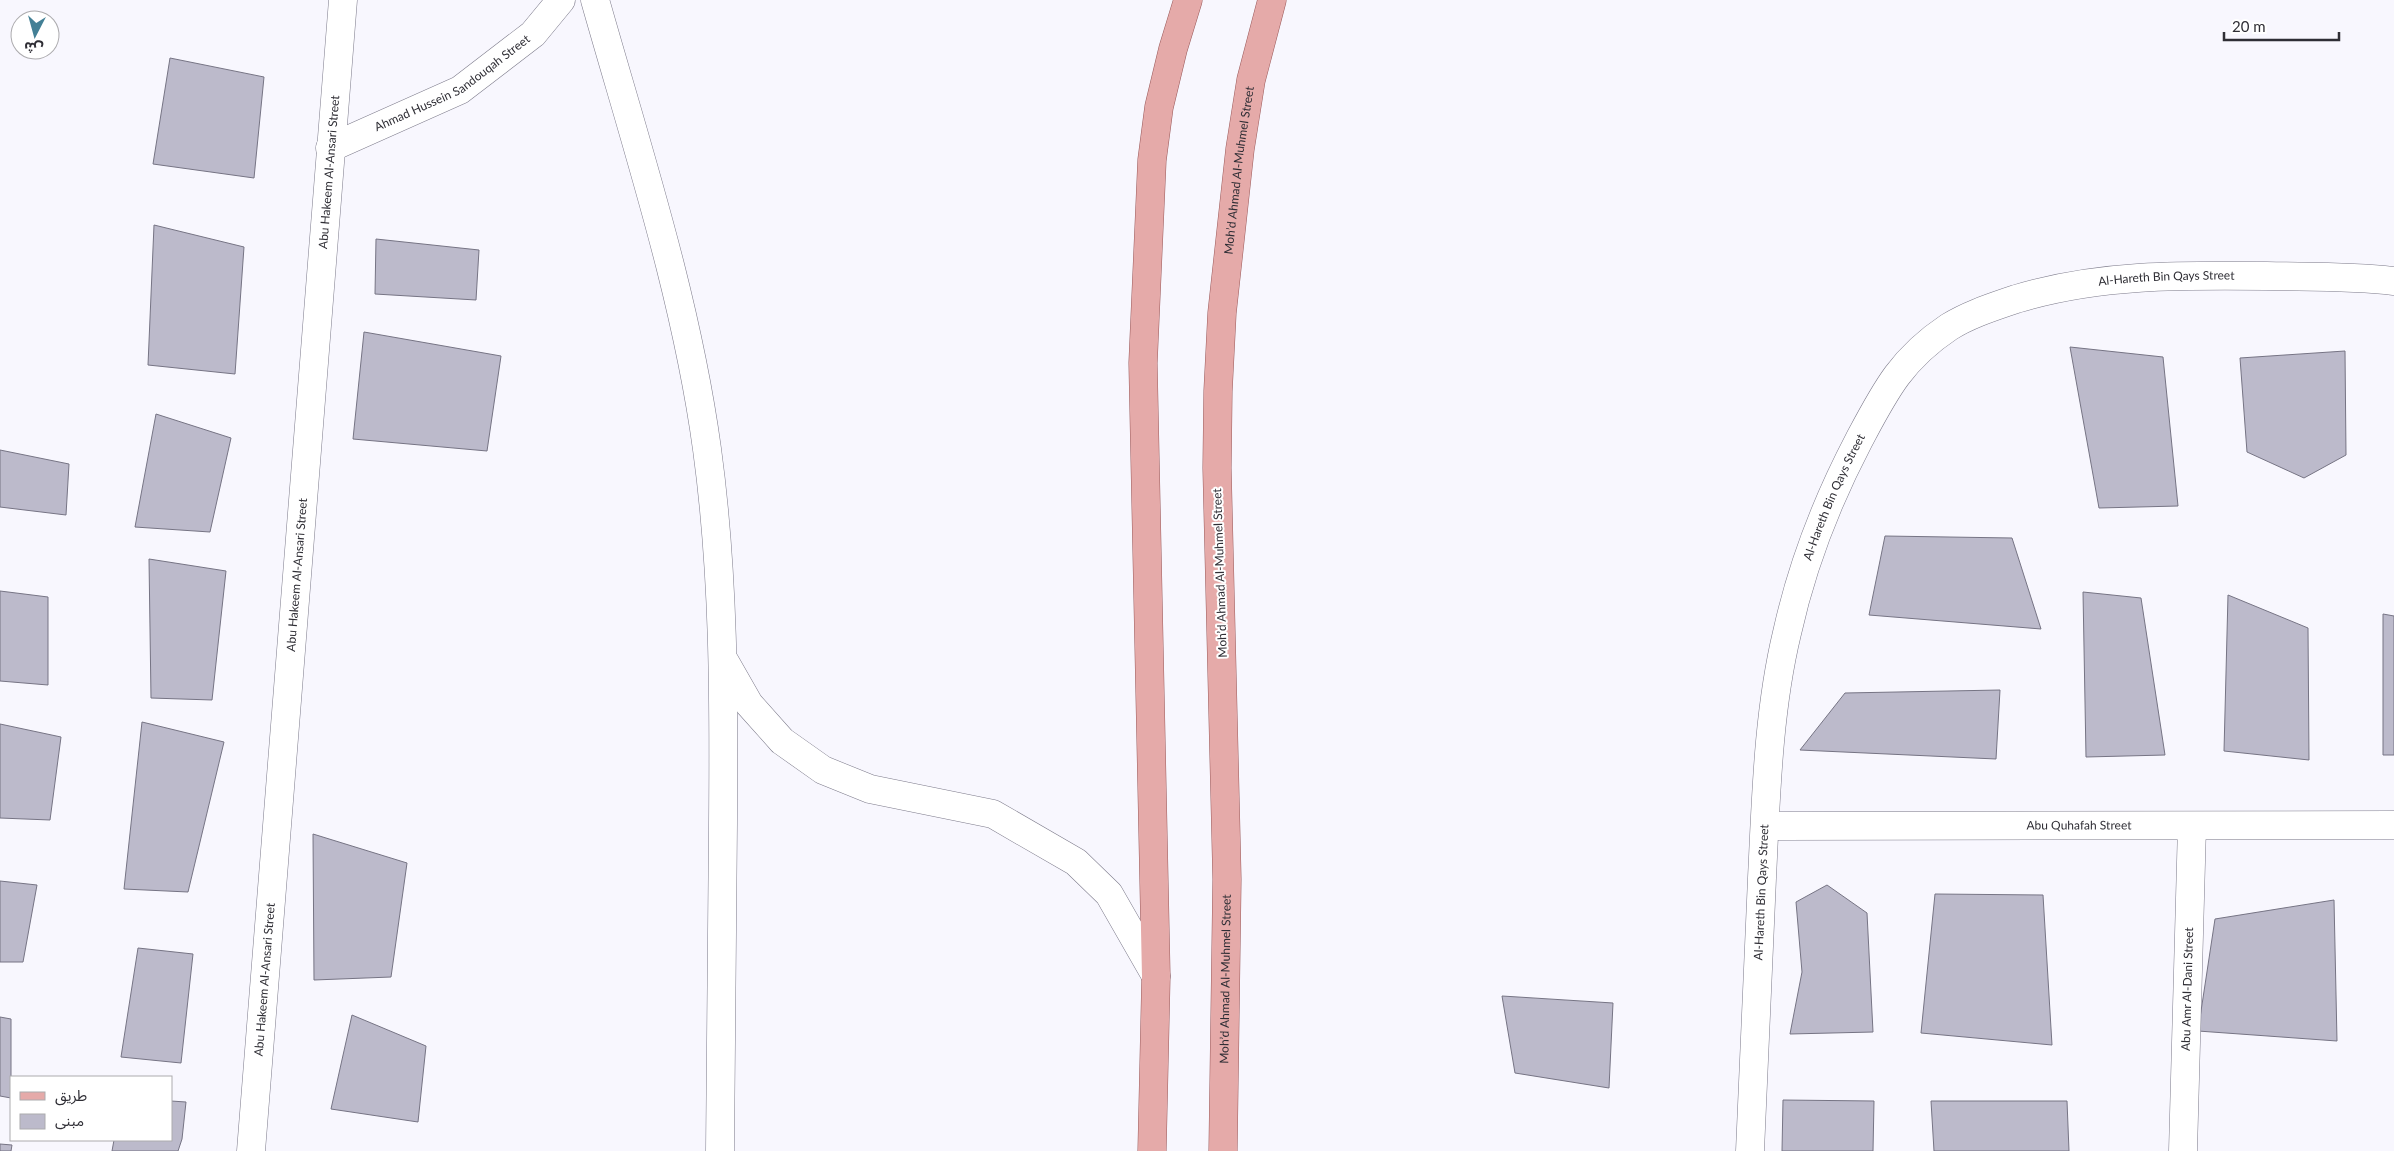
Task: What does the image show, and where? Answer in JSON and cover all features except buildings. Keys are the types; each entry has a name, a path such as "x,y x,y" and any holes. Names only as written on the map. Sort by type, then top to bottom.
{"main road":[{"path":"1152,1151 1156,976 1144,502 1143,344 1148,219 1159,107 1173,49 1188,0"},
{"name":"Moh’d Ahmad Al-Muhmel Street","path":"1223,1151 1227,879 1217,468 1218,391 1222,313 1240,149 1251,80 1272,0"}],"street":[{"name":"Abu Hakeem Al-Ansari Street","path":"251,1151 343,0"},
{"name":"Ahmad Hussein Sandouqah Street","path":"330,148 460,90 533,34 561,0"},
{"path":"595,0 662,238 688,342 707,447 715,515 719,554 724,661 720,1151"},
{"name":"Al-Hareth Bin Qays Street","path":"1750,1151 1771,736 1786,636 1799,585 1818,529 1846,466 1890,383 1916,352 1951,326 1982,310 2026,296 2079,284 2134,277 2200,275 2394,281"},
{"path":"724,661 749,704 782,741 823,770 870,789 993,814 1076,862 1108,894 1156,976"},
{"name":"Abu Quhafah Street","path":"1765,826 2394,825"},
{"name":"Abu Amr Al-Dani Street","path":"2183,1151 2192,826"}]}
